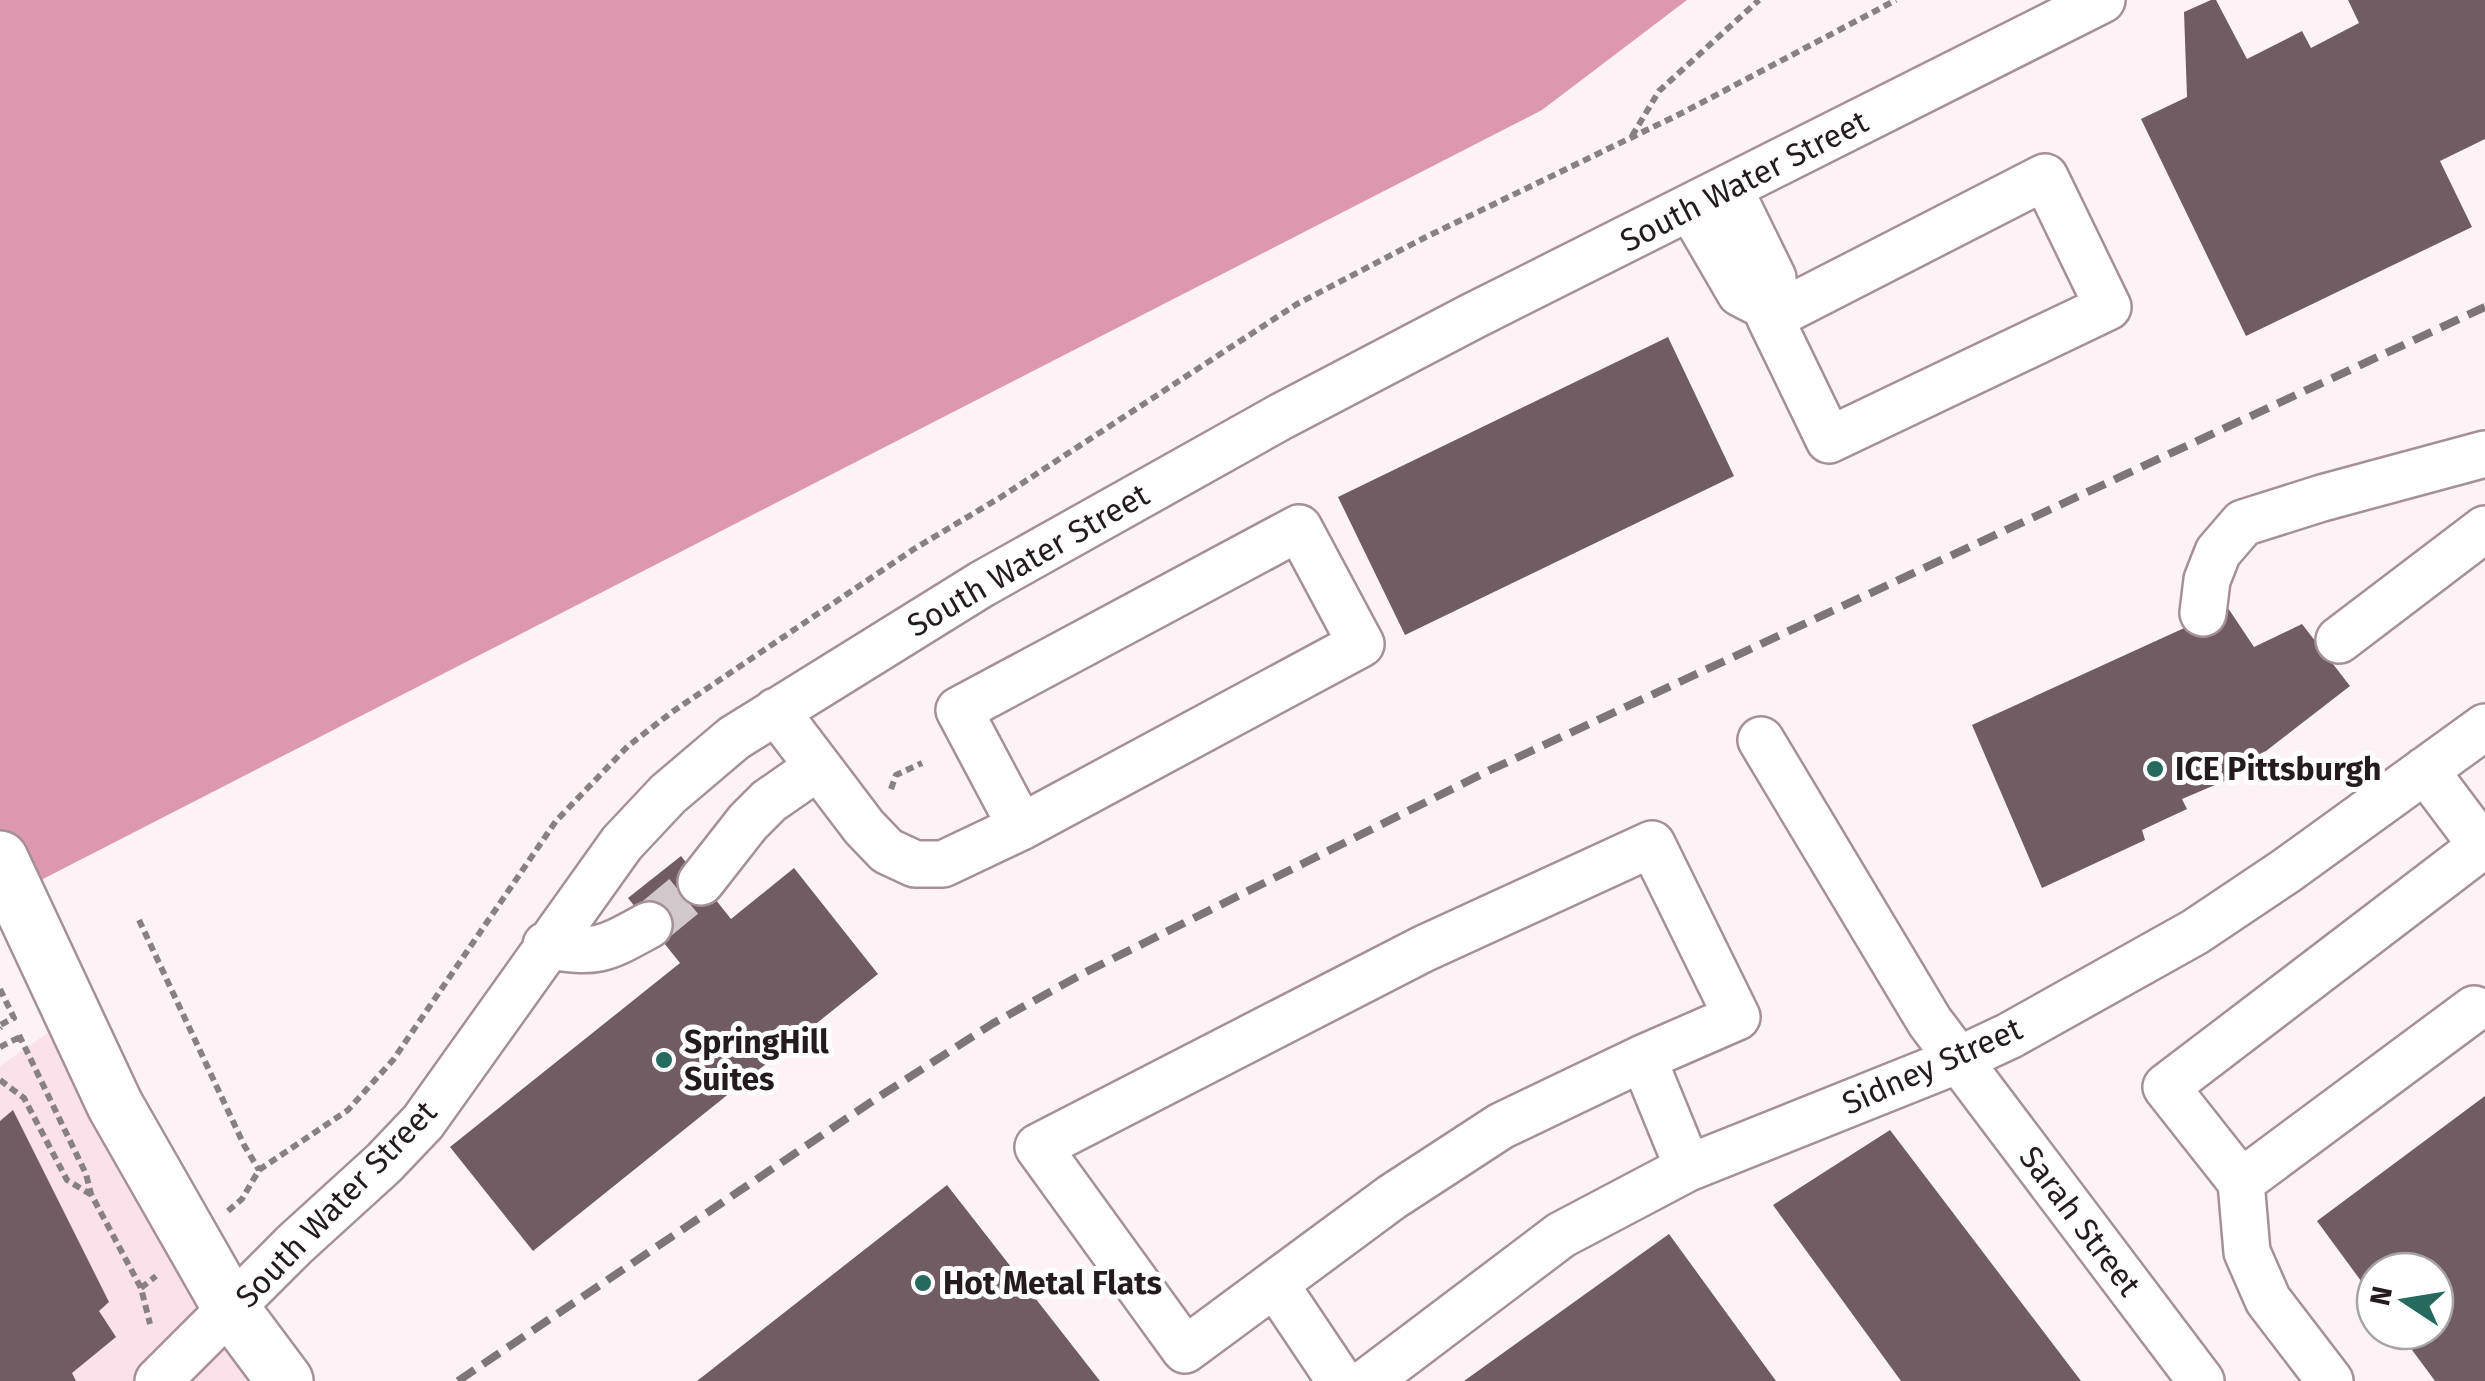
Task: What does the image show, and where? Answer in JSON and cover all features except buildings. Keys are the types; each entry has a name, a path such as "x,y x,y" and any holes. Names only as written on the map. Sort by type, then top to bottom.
{"main road":[{"path":"0,860 115,1105 232,1310 286,1381"}],"street":[{"name":"South Water Street","path":"156,1360 232,1310 296,1244 384,1164 422,1122 622,844 668,794 734,738 982,584 1344,382 2102,0"},
{"path":"1709,198 1773,278 1768,312 1829,440 2108,307 2045,177 1768,312"},
{"path":"2203,613 2207,580 2218,552 2243,524 2322,498 2485,454"},
{"path":"776,711 887,852 915,864 943,864 1021,827 1361,644 1298,528 959,710 1021,827"},
{"path":"2338,640 2485,530"},
{"name":"Sidney Street","path":"1368,1381 1560,1234 1688,1168 2009,1036 2195,932 2485,727"},
{"name":"Sarah Street","path":"1761,740 1906,986 2201,1381"},
{"path":"701,882 748,822 770,801 818,768"},
{"path":"2330,1381 2268,1300 2247,1252 2241,1182 2166,1087 2484,845 2426,770"},
{"path":"1652,844 1738,1016 1643,1058 1502,1126 1392,1197 1185,1350 1038,1147 1423,949 1652,844"},
{"path":"546,945 574,950 605,949 650,925"},
{"path":"2241,1182 2474,1009"},
{"path":"1643,1058 1688,1168"},
{"path":"1275,1284 1340,1381"}],"path":[{"path":"1632,137 1659,91 1760,0"},
{"path":"886,802 896,775 922,763"},
{"path":"139,920 259,1170 242,1199"},
{"path":"0,989 14,1018 0,1027"},
{"path":"0,1047 20,1036 86,1174 91,1194 141,1288 156,1360"},
{"path":"0,1080 24,1098 68,1180 91,1194"},
{"path":"141,1288 158,1276"}],"shaded area":[{"path":"0,0 1687,0 1542,110 0,901"},
{"path":"49,1032 195,1241 280,1381 0,1381 0,1066"}],"tunnel":[{"path":"649,925 701,882"}],"railway":[{"path":"458,1381 874,1100 992,1024 1084,973 1486,772 2485,307"}],"place":[{"name":"ICE Pittsburgh","path":"2155,769"},
{"name":"SpringHill Suites","path":"664,1060"},
{"name":"Hot Metal Flats","path":"923,1283"}]}
